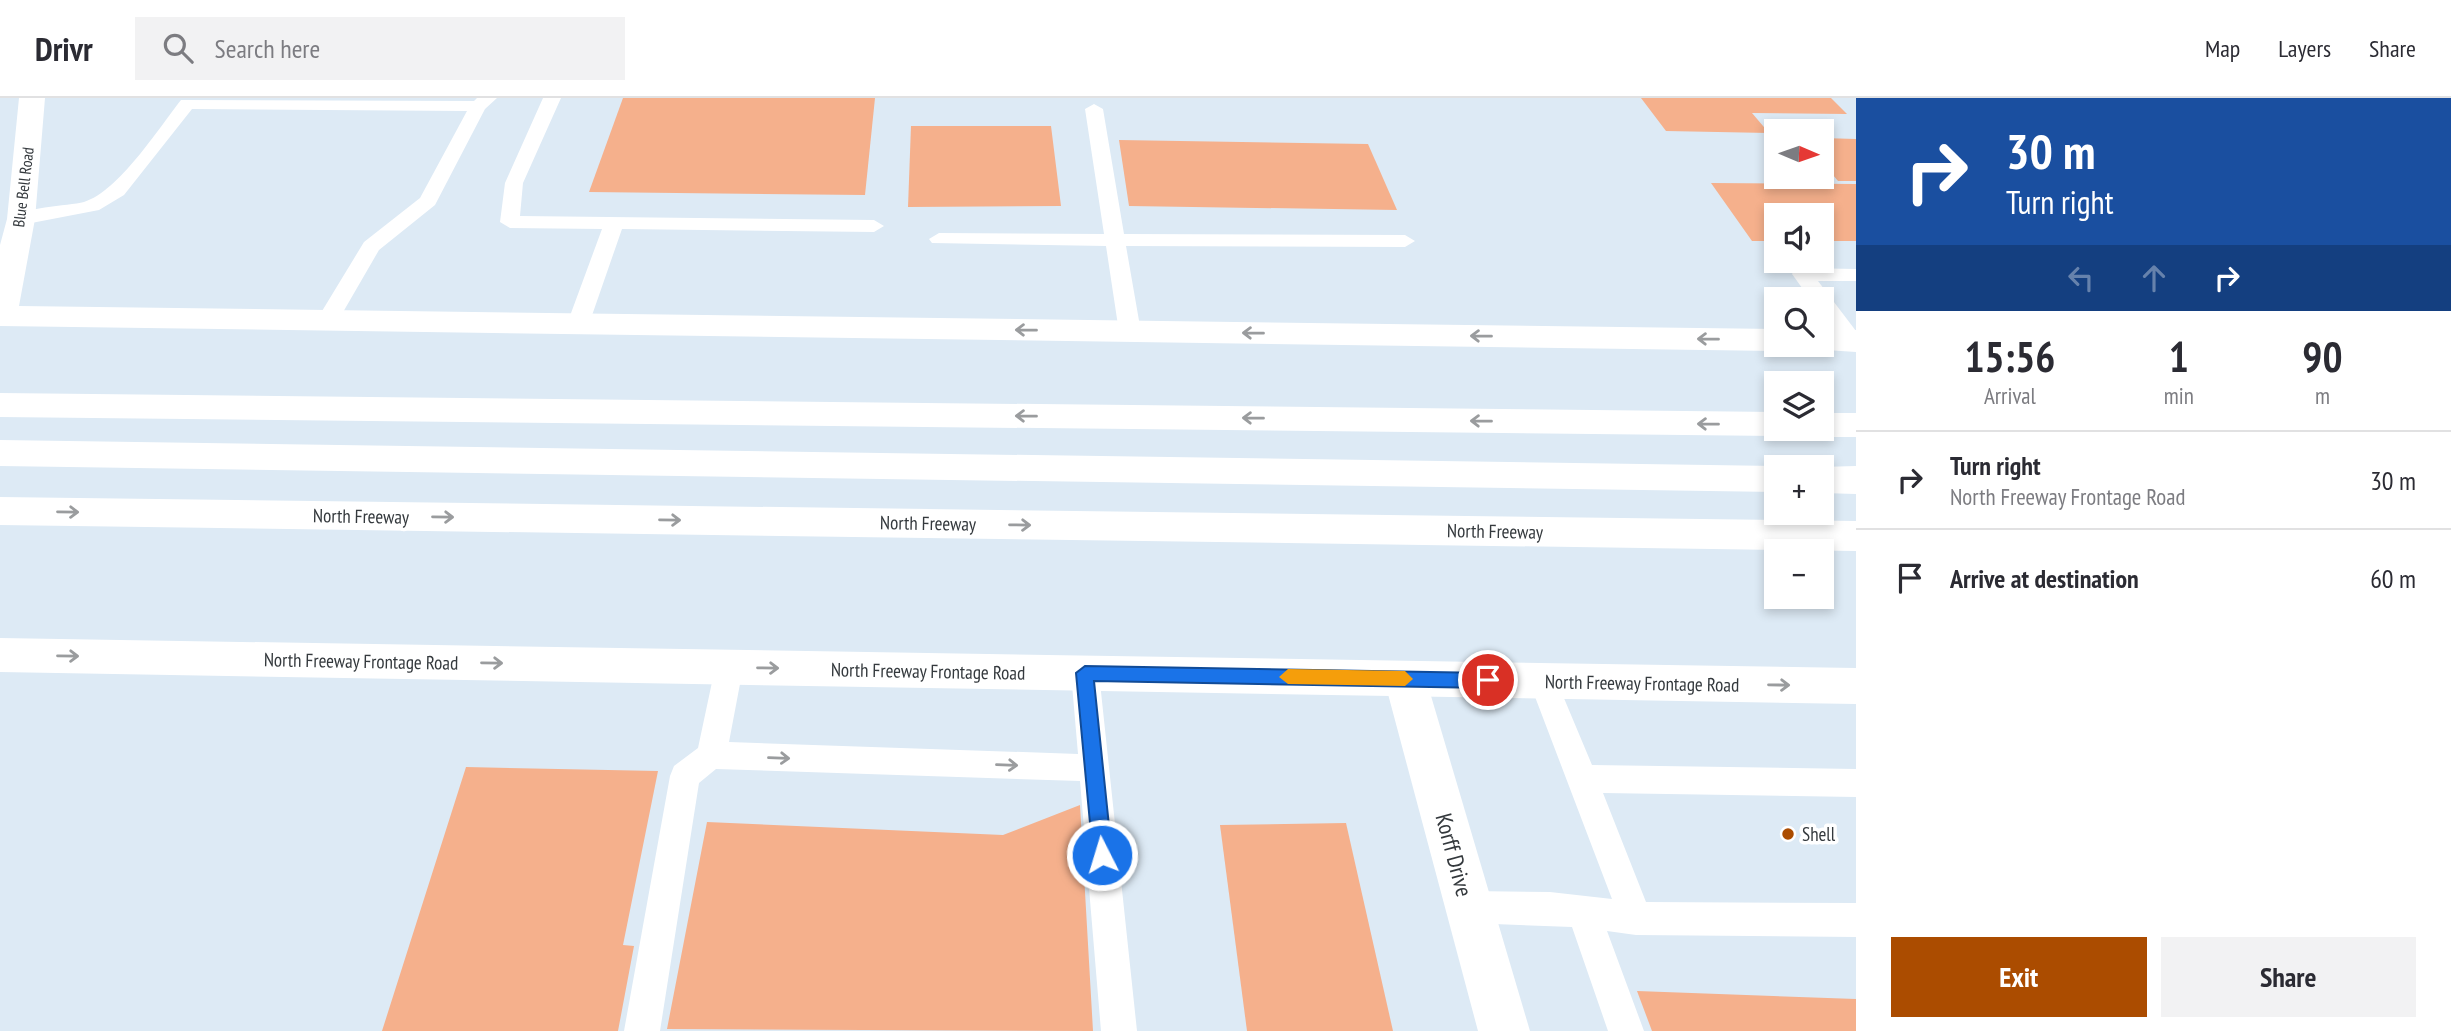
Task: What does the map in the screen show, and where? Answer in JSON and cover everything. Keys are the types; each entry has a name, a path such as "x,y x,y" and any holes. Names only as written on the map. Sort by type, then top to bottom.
{"main road":[{"name":"Blue Bell Road","path":"1,316 21,219 32,98"},
{"path":"1,316 1764,340"},
{"path":"0,405 1764,424"},
{"path":"1834,425 1856,425"},
{"path":"0,453 1764,479"},
{"path":"1834,480 1856,480"},
{"name":"North Freeway","path":"0,511 1856,536"},
{"name":"North Freeway Frontage Road","path":"0,655 1856,686"},
{"name":"Korff Drive","path":"1405,679 1504,1031"}],"lane":[{"path":"552,98 514,183 510,222 874,226"},
{"path":"21,219 92,206 117,191 190,101 483,102 428,201 371,246 327,321"},
{"path":"1094,110 1130,332"},
{"path":"578,324 614,223"},
{"path":"939,239 1405,241"},
{"path":"1812,287 1802,274 1856,275"},
{"path":"1834,324 1843,341"},
{"path":"642,1031 685,776 711,755 729,667"},
{"path":"1085,673 1119,1031"},
{"path":"1543,681 1636,918"},
{"path":"711,755 1093,768"},
{"path":"1583,779 1856,783"},
{"path":"1468,907 1583,912 1636,918 1856,920"},
{"path":"1583,912 1626,1031"}],"building":[{"path":"623,98 875,98 865,195 589,192"},
{"path":"1641,98 1831,98 1847,114 1752,113 1764,127 1764,133 1666,131"},
{"path":"911,126 1051,126 1061,206 908,207"},
{"path":"1834,138 1856,139 1856,181 1838,181 1834,176"},
{"path":"1119,140 1368,144 1397,210 1129,206"},
{"path":"1711,183 1764,183 1764,189 1834,189 1834,184 1856,184 1856,241 1834,241 1834,203 1764,203 1764,241 1752,241"},
{"path":"466,767 658,771 623,945 634,946 618,1031 382,1031"},
{"path":"1080,805 1093,1031 667,1029 707,822 1003,835"},
{"path":"1346,823 1393,1031 1247,1031 1220,825"},
{"path":"1637,991 1856,999 1856,1031 1652,1031"}],"slow traffic":[{"path":"1288,677 1405,679"}],"place":[{"name":"Shell","path":"1788,834"}],"route":[{"path":"1102,855 1085,673 1488,680"}]}
